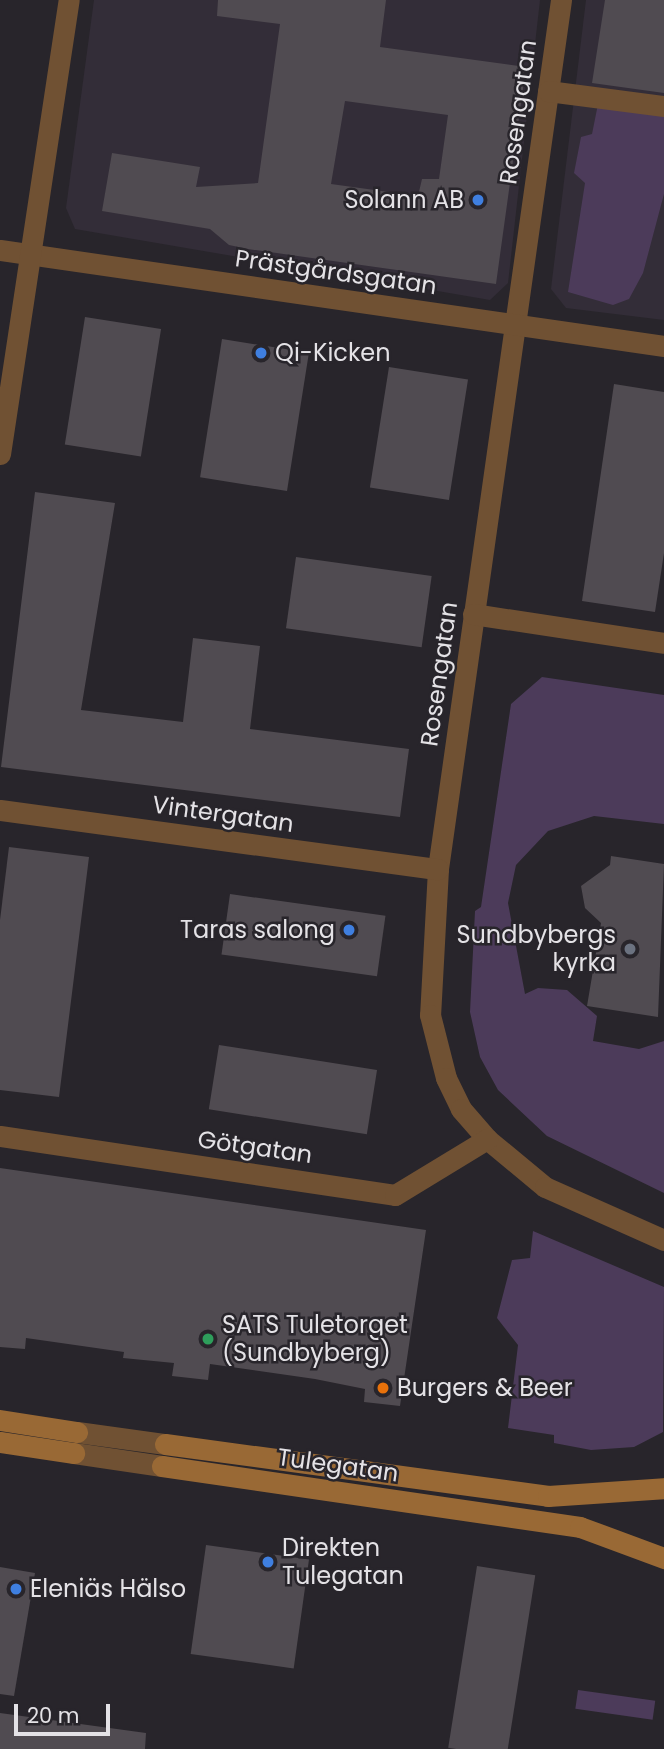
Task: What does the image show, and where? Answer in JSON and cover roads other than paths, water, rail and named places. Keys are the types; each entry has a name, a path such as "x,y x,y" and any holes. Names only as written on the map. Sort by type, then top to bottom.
{"street":[{"path":"0,454 69,0"},
{"name":"Rosengatan","path":"561,0 513,324 438,869 432,1026 461,1110 487,1139 545,1187 664,1240"},
{"path":"548,91 664,106"},
{"name":"Prästgårdsgatan","path":"0,250 664,346"},
{"path":"473,614 664,643"},
{"name":"Vintergatan","path":"0,810 438,869"},
{"name":"Götgatan","path":"0,1136 394,1195 487,1139"},
{"name":"Tulegatan","path":"0,1420 162,1466 580,1527 664,1558"},
{"name":"Tulegatan","path":"0,1442 165,1444 548,1496 664,1488"}],"place":[{"name":"Solann AB","path":"478,200"},
{"name":"Qi-Kicken","path":"261,353"},
{"name":"Taras salong","path":"349,930"},
{"name":"Sundbybergs kyrka","path":"630,949"},
{"name":"SATS Tuletorget (Sundbyberg)","path":"208,1339"},
{"name":"Burgers & Beer","path":"383,1388"},
{"name":"Direkten Tulegatan","path":"268,1562"},
{"name":"Eleniäs Hälso","path":"16,1589"}]}
